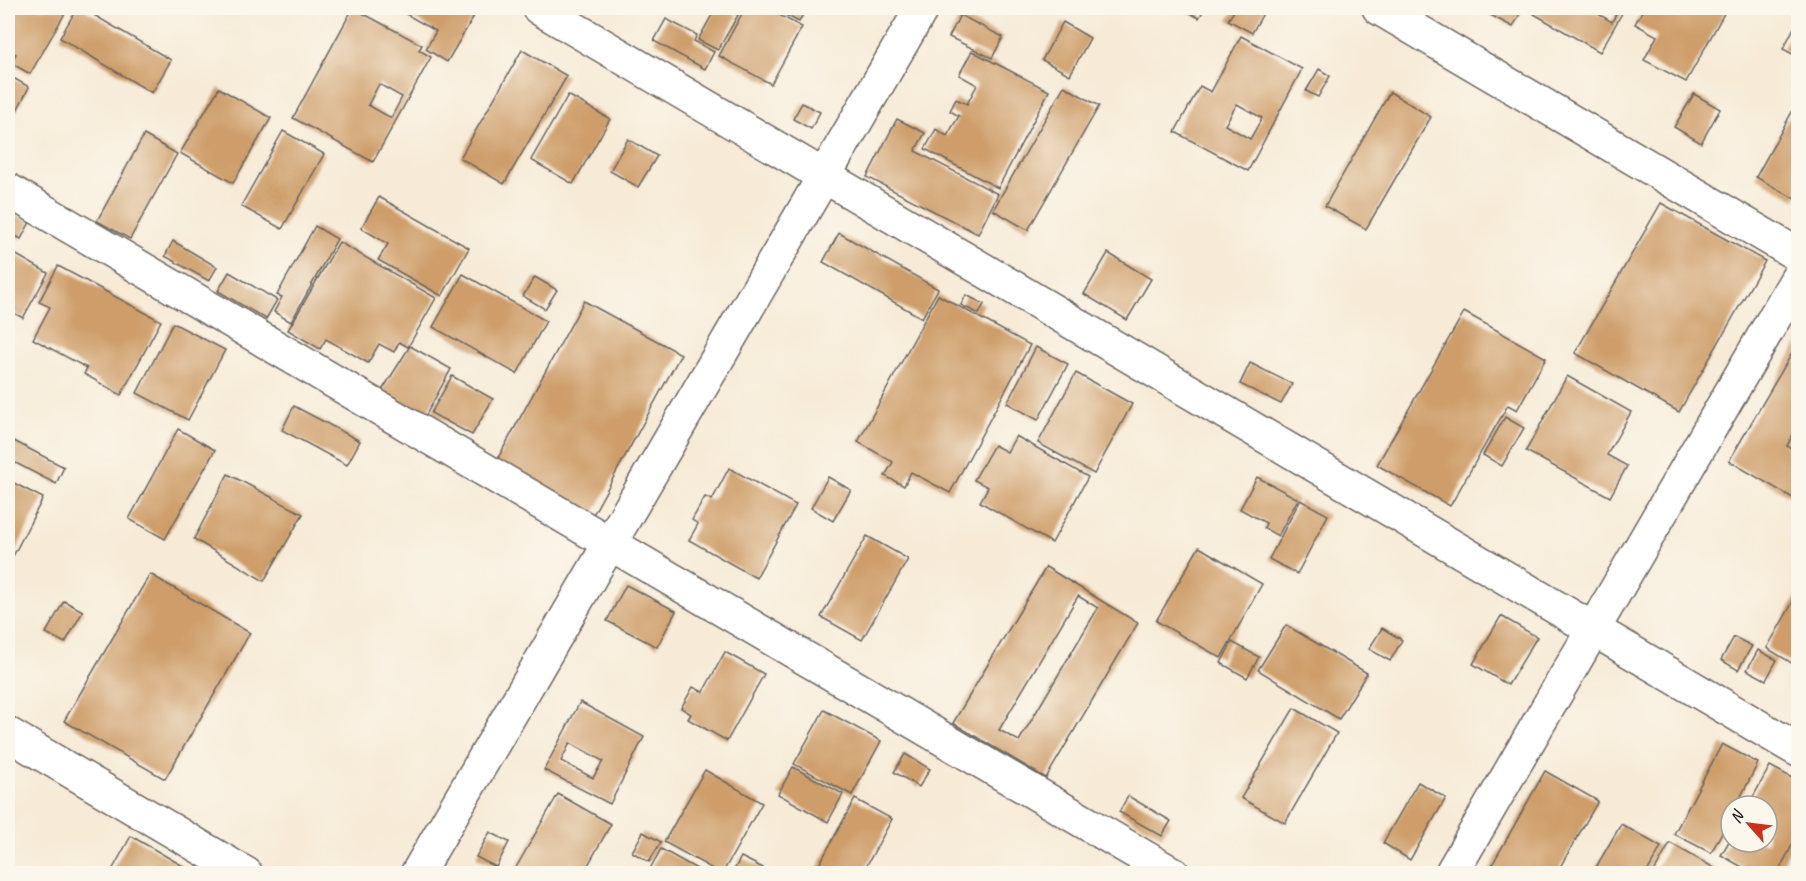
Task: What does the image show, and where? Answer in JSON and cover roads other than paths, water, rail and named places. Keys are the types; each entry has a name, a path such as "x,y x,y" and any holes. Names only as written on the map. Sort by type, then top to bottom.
{"street":[{"path":"539,8 1798,750"},
{"path":"417,873 922,8"},
{"path":"1379,8 1798,255"},
{"path":"8,190 1173,873"},
{"path":"1451,873 1798,277"},
{"path":"8,734 246,873"}]}
